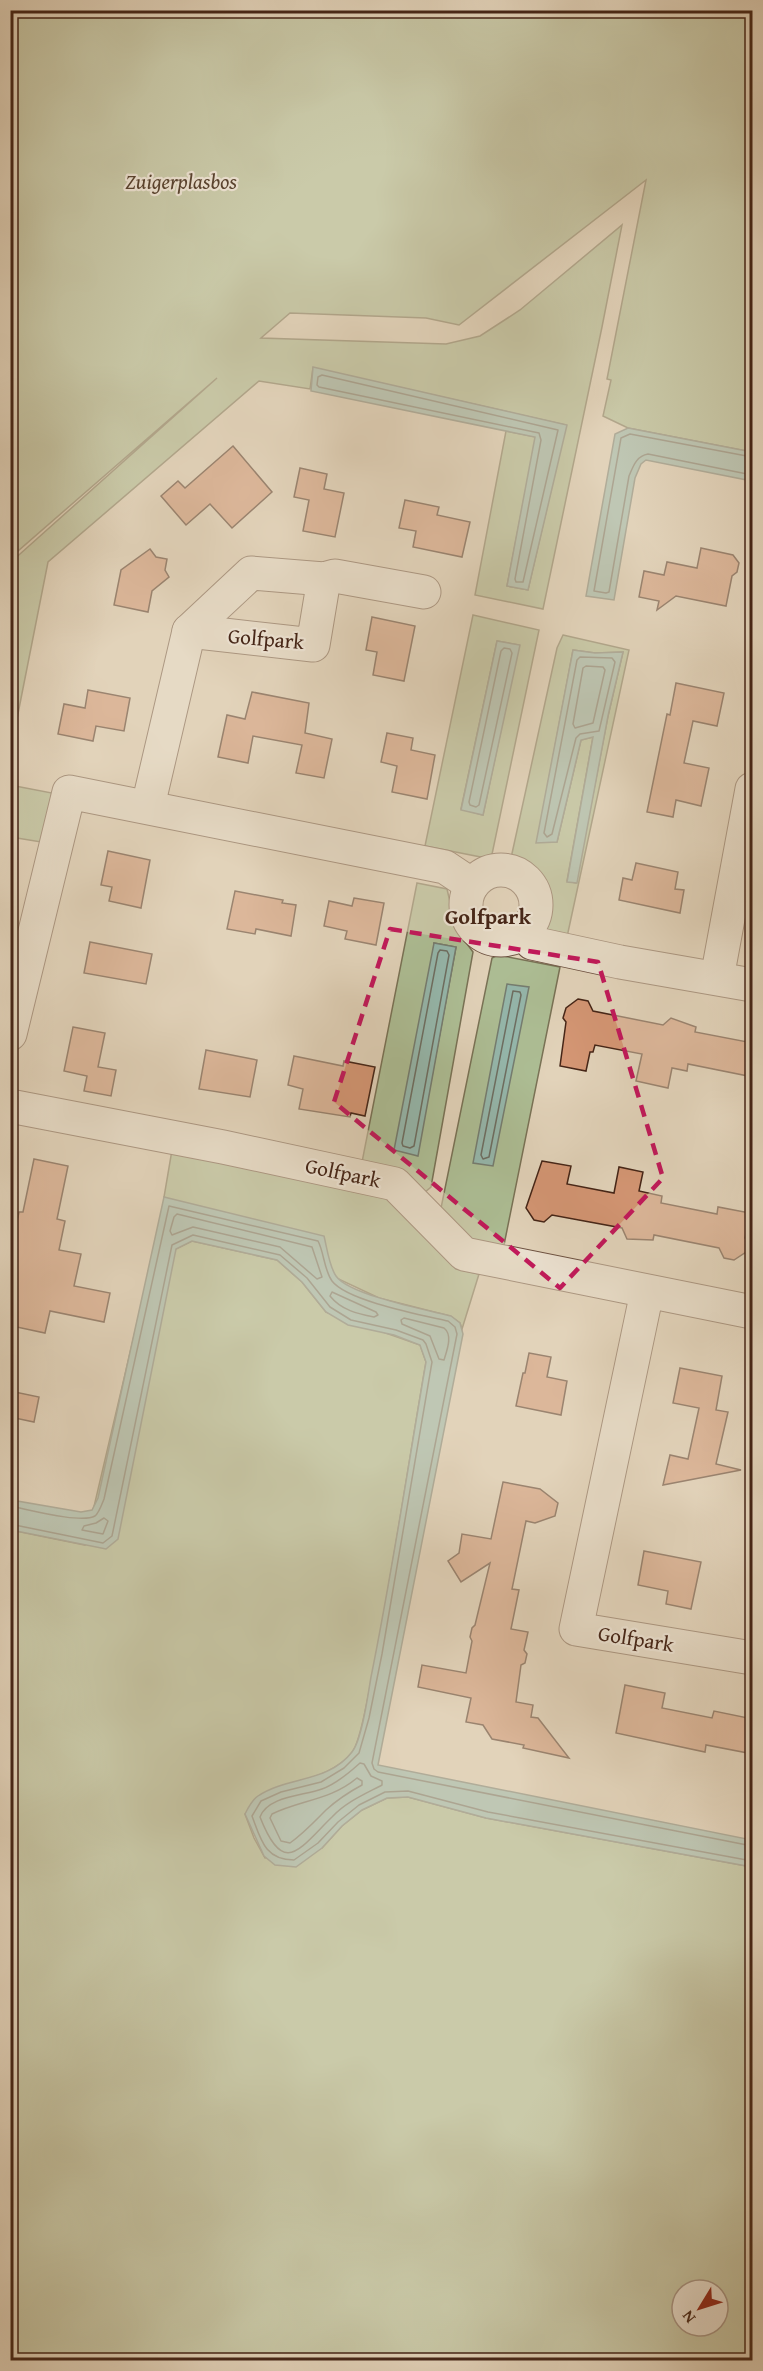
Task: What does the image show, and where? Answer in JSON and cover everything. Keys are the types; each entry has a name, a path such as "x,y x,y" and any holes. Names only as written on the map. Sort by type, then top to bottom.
{"street":[{"name":"Golfpark","path":"189,631 250,573 324,579 335,576 424,592"},
{"name":"Golfpark","path":"189,631 313,645 324,579"},
{"path":"148,806 189,631"},
{"path":"717,978 753,789"},
{"path":"10,1034 14,998 69,792 446,867 472,885"},
{"path":"493,871 506,871 525,879 535,896 535,916 524,933 510,940 494,940 474,928 466,907 472,885 482,876 493,871"},
{"path":"524,933 532,943 620,962 753,985"},
{"name":"Golfpark","path":"10,1106 223,1147 395,1184 464,1254 753,1312"},
{"name":"Golfpark","path":"647,1292 576,1629 753,1658"}],"highlighted area":[{"path":"390,929 598,962 663,1178 560,1288 334,1102"}],"green space":[{"name":"Zuigerplasbos","path":"11,11 752,11 752,452 628,428 603,416 611,380 607,379 646,180 459,325 426,318 290,313 261,338 446,344 480,336 520,310 622,225 543,609 475,595 506,431 536,437 507,586 528,590 566,425 313,368 310,389 259,381 48,562 11,749 11,562 217,378 11,557"},
{"path":"473,615 539,630 491,859 425,846","holes":["497,641 519,645 483,815 461,809"]},
{"path":"563,635 629,650 567,937 544,932 545,896 543,888 533,874 511,858 557,648","holes":["573,650 595,653 623,652 608,716 576,883 567,881 593,737 581,740 557,842 537,842"]},
{"path":"10,785 52,793 41,842 11,837"},
{"path":"417,883 447,889 450,921 473,952 431,1187 425,1192 362,1162","holes":["434,943 456,947 417,1156"]},
{"path":"498,955 560,967 503,1250 464,1237 441,1208 492,958"},
{"path":"172,1150 387,1194 456,1269 479,1274 462,1329 460,1323 450,1316 379,1298 164,1197"},
{"path":"192,1241 277,1260 302,1282 326,1312 420,1345 426,1362 394,1556 359,1735 353,1751 338,1765 307,1779 245,1814 265,1858 322,1848 342,1826 362,1810 387,1798 408,1797 486,1818 752,1867 752,2360 11,2360 11,1530 85,1545 156,1242 176,1249"}],"water":[{"path":"313,367 567,425 528,590 507,586 535,437 311,391"},
{"path":"628,428 752,452 752,481 646,460 641,464 635,478 614,600 586,596 615,434"},
{"path":"497,641 520,645 483,815 461,810"},
{"path":"573,650 595,653 623,652 608,716 577,883 567,882 593,737 581,740 557,842 536,843"},
{"path":"434,943 456,947 418,1156 394,1150"},
{"path":"507,984 529,987 493,1166 473,1163"},
{"path":"164,1197 324,1236 332,1267 336,1276 344,1283 389,1301 451,1316 460,1323 463,1334 378,1765 752,1840 752,1867 486,1818 408,1797 387,1798 362,1810 342,1826 322,1848 296,1867 275,1865 264,1856 245,1814 252,1802 270,1790 331,1769 352,1752 359,1738 386,1599 426,1362 420,1345 394,1335 348,1325 326,1312 302,1282 277,1260 192,1241 176,1249 118,1539 106,1549 11,1530 11,1500 81,1512 92,1510 98,1498"}],"building":[{"path":"233,446 272,492 232,528 210,504 186,525 161,496 178,481 185,488"},
{"path":"300,468 327,474 324,489 344,493 335,537 303,531 309,500 294,497"},
{"path":"405,500 439,507 437,515 470,522 462,557 413,547 416,531 399,528"},
{"path":"701,548 733,555 739,563 737,572 732,576 726,606 676,596 657,610 659,601 639,597 644,571 664,575 667,562 697,568"},
{"path":"150,549 156,557 167,559 165,570 169,577 152,591 148,612 114,605 121,570"},
{"path":"372,617 415,626 404,681 373,675 377,652 366,650"},
{"path":"676,683 724,693 717,726 693,721 684,763 709,768 701,806 676,800 673,817 647,812 667,714 670,715"},
{"path":"88,690 130,698 124,731 96,726 93,741 58,734 64,704 85,708"},
{"path":"252,692 309,703 305,733 332,739 324,778 296,773 302,745 253,736 248,763 218,757 227,715 245,719"},
{"path":"387,733 413,738 411,750 435,755 427,799 392,792 397,766 381,762"},
{"path":"108,851 150,860 141,908 109,901 112,887 101,885"},
{"path":"636,863 678,872 675,889 684,890 680,913 619,900 623,878 632,880"},
{"path":"235,891 283,900 282,903 296,905 291,936 256,929 255,934 227,929"},
{"path":"354,898 384,903 376,945 345,939 347,931 324,926 329,901 352,906"},
{"path":"90,942 152,954 146,984 84,973"},
{"path":"578,999 588,1001 593,1011 663,1025 671,1018 696,1027 695,1032 753,1043 753,1077 688,1064 687,1071 672,1068 668,1088 636,1081 642,1054 595,1045 593,1052 590,1052 586,1071 560,1066 566,1022 563,1018 566,1008"},
{"path":"73,1027 105,1033 98,1067 116,1070 111,1096 84,1091 87,1076 64,1071"},
{"path":"206,1050 257,1060 250,1097 199,1089"},
{"path":"294,1056 343,1066 344,1061 375,1067 365,1116 351,1113 350,1117 299,1109 303,1089 288,1085"},
{"path":"34,1159 68,1166 57,1219 65,1221 59,1250 81,1254 74,1286 110,1293 104,1322 50,1311 45,1333 12,1326 17,1296 10,1293 17,1259 10,1258 10,1255 19,1212 23,1212"},
{"path":"542,1161 571,1166 567,1184 614,1193 619,1167 643,1172 639,1191 662,1196 661,1203 717,1214 718,1207 750,1213 745,1238 748,1242 746,1252 734,1260 724,1258 719,1248 654,1235 653,1240 627,1239 622,1228 552,1215 544,1222 534,1220 526,1208"},
{"path":"529,1353 551,1357 547,1377 567,1381 561,1415 516,1406"},
{"path":"680,1368 722,1376 716,1410 728,1412 716,1464 741,1470 663,1485 670,1455 688,1459 699,1408 673,1403"},
{"path":"10,1391 39,1397 34,1422 10,1417"},
{"path":"503,1482 540,1489 558,1503 555,1516 535,1523 526,1521 512,1589 519,1590 511,1629 528,1632 524,1650 527,1654 525,1663 521,1665 516,1702 533,1705 531,1717 538,1718 569,1758 523,1748 524,1745 492,1739 483,1725 466,1722 471,1698 418,1687 422,1665 466,1673 472,1641 470,1637 490,1563 461,1582 448,1561 459,1553 462,1534 491,1539"},
{"path":"644,1551 701,1562 691,1609 666,1604 668,1591 638,1585"},
{"path":"625,1685 665,1693 662,1708 712,1718 714,1711 753,1719 753,1754 706,1745 705,1752 616,1733"}],"district":[{"name":"Golfpark","path":"488,916"}]}
